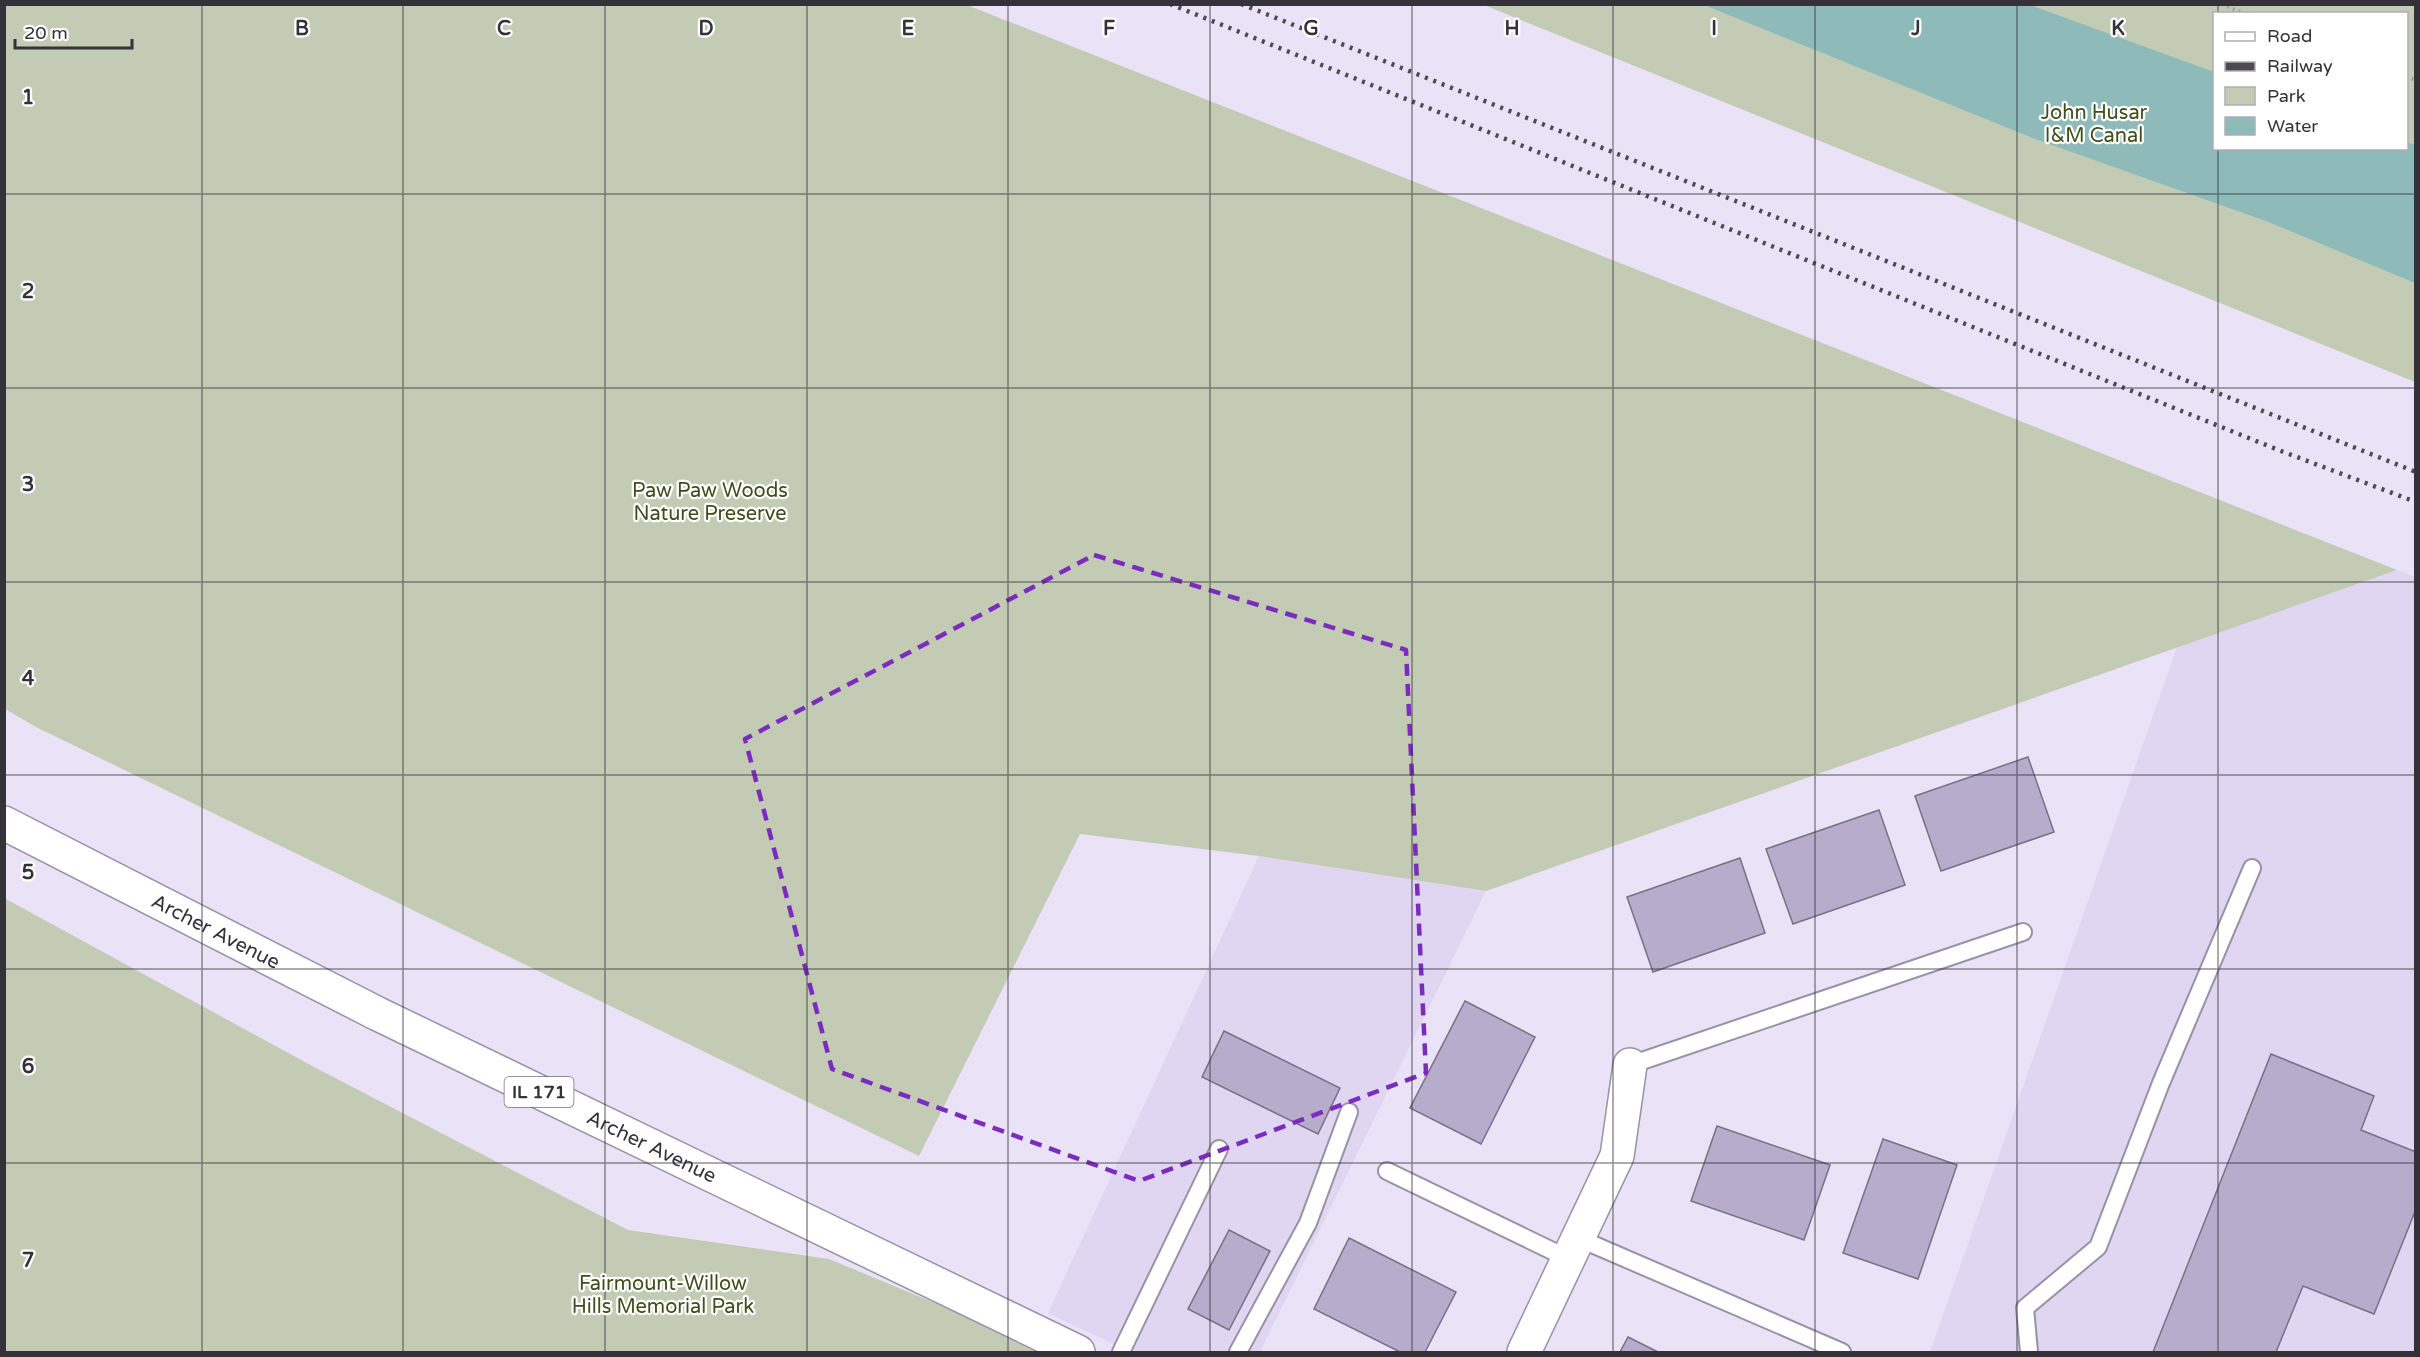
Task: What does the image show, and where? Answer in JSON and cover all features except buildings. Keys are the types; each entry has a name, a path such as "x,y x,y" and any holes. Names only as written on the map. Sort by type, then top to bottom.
{"main road":[{"name":"Archer Avenue","path":"4,823 378,1014 1078,1353"},
{"path":"1524,1353 1617,1156 1630,1065"}],"lane":[{"path":"2029,1353 2025,1308 2098,1247 2162,1083 2252,868"},
{"path":"1630,1065 2023,932"},
{"path":"1238,1353 1308,1223 1349,1112"},
{"path":"1121,1353 1219,1149"},
{"path":"1387,1171 1574,1249 1842,1353"}],"path":[{"path":"2222,4 2240,12"}],"highlighted area":[{"path":"1094,555 1406,650 1426,1073 1139,1181 832,1069 745,739"}],"shaded area":[{"path":"2397,570 2415,577 2415,1352 1930,1352 2177,647"},
{"path":"1259,856 1486,891 1260,1352 1130,1352 1048,1313"}],"green space":[{"name":"Paw Paw Woods Nature Preserve","path":"5,4 967,5 2397,570 1486,891 1259,856 1080,834 919,1156 38,728 5,709"},
{"name":"John Husar I&M Canal","path":"1484,5 2415,5 2415,382"},
{"name":"Fairmount-Willow Hills Memorial Park","path":"4,898 314,1067 628,1230 829,1259 1053,1352 5,1352"}],"water":[{"path":"1704,5 2030,5 2213,72 2213,150 2408,150 2408,142 2415,145 2415,283 2266,221 2035,139"}],"railway":[{"path":"1170,4 2281,451 2416,502"},
{"path":"1241,4 2416,472"}]}
